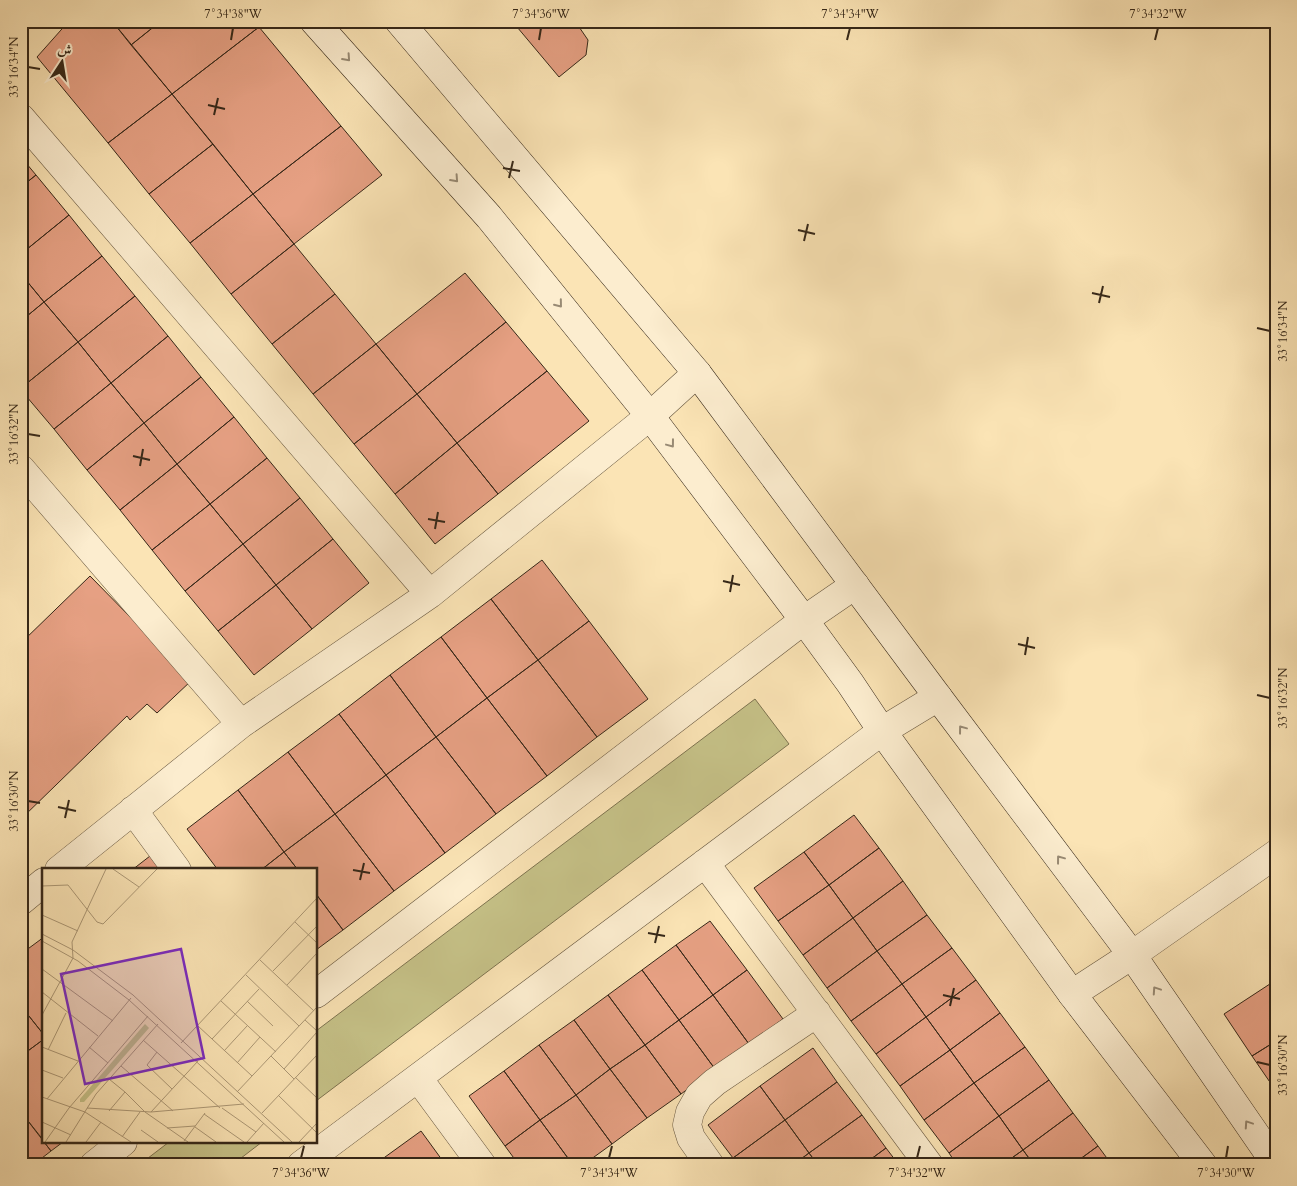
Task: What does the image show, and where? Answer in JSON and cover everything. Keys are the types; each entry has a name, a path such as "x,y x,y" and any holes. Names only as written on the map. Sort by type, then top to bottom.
{"street":[{"path":"314,21 489,217 650,416 850,683 882,731 1072,994 1203,1165"},
{"path":"399,21 697,373 1132,955 1276,1164"},
{"path":"21,118 430,594"},
{"path":"61,868 241,724 430,594 650,416 697,373"},
{"path":"21,469 241,724"},
{"path":"318,992 804,620 855,585"},
{"path":"301,1165 882,731 938,697"},
{"path":"133,810 176,868"},
{"path":"1072,994 1132,955 1276,854"},
{"path":"705,863 928,1165"},
{"path":"21,901 42,884"},
{"path":"710,1165 691,1138 687,1125 690,1112 699,1096 715,1082 816,1013"},
{"path":"418,1078 482,1165"},
{"path":"94,1165 120,1144"}],"shaded area":[{"path":"755,699 789,744 318,1099 318,1029"},
{"path":"166,1144 259,1144 232,1165 139,1165"}],"building":[{"path":"69,21 112,21 172,94 108,143 37,57"},
{"path":"112,21 161,21 131,45"},
{"path":"161,21 254,21 259,27 172,94 131,45"},
{"path":"512,21 575,21 588,40 586,55 559,77"},
{"path":"259,27 341,126 253,194 172,94"},
{"path":"172,94 213,144 149,194 108,143"},
{"path":"341,126 382,175 294,244 253,194"},
{"path":"213,144 253,194 190,243 149,194"},
{"path":"21,157 36,175 21,187"},
{"path":"36,175 69,215 21,254 21,187"},
{"path":"253,194 294,244 231,294 190,243"},
{"path":"69,215 102,256 44,302 21,274 21,254"},
{"path":"294,244 335,294 272,344 231,294"},
{"path":"102,256 135,296 78,342 44,302"},
{"path":"465,273 506,322 417,394 376,344"},
{"path":"21,274 44,302 21,321"},
{"path":"335,294 376,344 313,394 272,344"},
{"path":"135,296 168,336 111,383 78,342"},
{"path":"44,302 78,342 21,388 21,321"},
{"path":"506,322 547,371 457,443 417,394"},
{"path":"168,336 201,377 144,423 111,383"},
{"path":"78,342 111,383 54,429 21,388"},
{"path":"376,344 417,394 354,444 313,394"},
{"path":"547,371 589,421 498,494 457,443"},
{"path":"201,377 234,417 177,464 144,423"},
{"path":"111,383 144,423 87,470 54,429"},
{"path":"417,394 457,443 395,494 354,444"},
{"path":"234,417 267,458 210,504 177,464"},
{"path":"144,423 177,464 120,510 87,470"},
{"path":"457,443 498,494 435,544 395,494"},
{"path":"267,458 300,498 243,544 210,504"},
{"path":"177,464 210,504 152,550 120,510"},
{"path":"300,498 333,539 276,585 243,544"},
{"path":"210,504 243,544 185,591 152,550"},
{"path":"333,539 369,583 312,629 276,585"},
{"path":"243,544 276,585 218,631 185,591"},
{"path":"542,560 589,621 538,660 491,599"},
{"path":"90,576 192,680 157,713 147,704 130,720 127,716 21,819 21,643"},
{"path":"276,585 312,629 254,675 218,631"},
{"path":"491,599 538,660 487,698 441,637"},
{"path":"589,621 648,699 597,737 538,660"},
{"path":"441,637 487,698 436,737 390,675"},
{"path":"538,660 597,737 547,776 487,698"},
{"path":"390,675 436,737 386,775 339,714"},
{"path":"487,698 547,776 496,814 436,737"},
{"path":"339,714 386,775 335,814 288,752"},
{"path":"436,737 496,814 445,853 386,775"},
{"path":"288,752 335,814 284,852 238,790"},
{"path":"386,775 445,853 394,891 335,814"},
{"path":"238,790 284,852 264,868 216,868 187,829"},
{"path":"335,814 394,891 343,930 318,897 318,868 296,868 284,852"},
{"path":"854,815 879,848 829,885 804,852"},
{"path":"879,848 903,881 853,918 829,885"},
{"path":"284,852 296,868 264,868"},
{"path":"804,852 829,885 778,921 754,888"},
{"path":"150,856 159,868 135,868"},
{"path":"903,881 927,915 877,951 853,918"},
{"path":"829,885 853,918 803,955 778,921"},
{"path":"318,897 343,930 318,949"},
{"path":"927,915 952,948 902,984 877,951"},
{"path":"853,918 877,951 827,988 803,955"},
{"path":"710,921 747,970 713,995 676,945"},
{"path":"42,938 42,1032 21,1006 21,954"},
{"path":"676,945 713,995 679,1020 642,970"},
{"path":"952,948 976,980 926,1017 902,984"},
{"path":"877,951 902,984 851,1021 827,988"},
{"path":"642,970 679,1020 645,1045 608,995"},
{"path":"747,970 783,1019 749,1044 713,995"},
{"path":"976,980 1000,1013 950,1050 926,1017"},
{"path":"1276,980 1276,1041 1252,1056 1224,1014"},
{"path":"902,984 926,1017 876,1054 851,1021"},
{"path":"608,995 645,1045 610,1069 574,1020"},
{"path":"713,995 749,1044 715,1069 679,1020"},
{"path":"21,1006 42,1032 42,1040 21,1056"},
{"path":"1000,1013 1025,1047 974,1083 950,1050"},
{"path":"926,1017 950,1050 900,1086 876,1054"},
{"path":"574,1020 610,1069 576,1095 539,1045"},
{"path":"679,1020 715,1069 681,1094 645,1045"},
{"path":"42,1040 42,1138 21,1112 21,1056"},
{"path":"1276,1041 1276,1091 1252,1056"},
{"path":"539,1045 576,1095 540,1120 504,1071"},
{"path":"645,1045 681,1094 647,1118 610,1069"},
{"path":"1025,1047 1049,1080 999,1116 974,1083"},
{"path":"813,1048 837,1082 785,1120 760,1086"},
{"path":"950,1050 974,1083 924,1120 900,1086"},
{"path":"610,1069 647,1118 612,1144 576,1095"},
{"path":"504,1071 540,1120 505,1146 469,1096"},
{"path":"1049,1080 1073,1113 1023,1150 999,1116"},
{"path":"837,1082 862,1115 809,1153 785,1120"},
{"path":"974,1083 999,1116 949,1153 924,1120"},
{"path":"760,1086 785,1120 733,1158 708,1125"},
{"path":"576,1095 612,1144 583,1165 573,1165 540,1120"},
{"path":"21,1112 42,1139 42,1144 46,1144 51,1151 33,1165 21,1165"},
{"path":"1073,1113 1098,1146 1072,1165 1034,1165 1023,1150"},
{"path":"862,1115 886,1148 863,1165 818,1165 809,1153"},
{"path":"999,1116 1023,1150 1002,1165 957,1165 949,1153"},
{"path":"540,1120 573,1165 519,1165 505,1146"},
{"path":"785,1120 809,1153 793,1165 737,1165 733,1158"},
{"path":"421,1131 445,1165 374,1165"},
{"path":"46,1144 60,1144 51,1151"},
{"path":"1098,1146 1112,1165 1072,1165"},
{"path":"886,1148 899,1165 863,1165"},
{"path":"1023,1150 1034,1165 1002,1165"},
{"path":"809,1153 818,1165 793,1165"}]}
